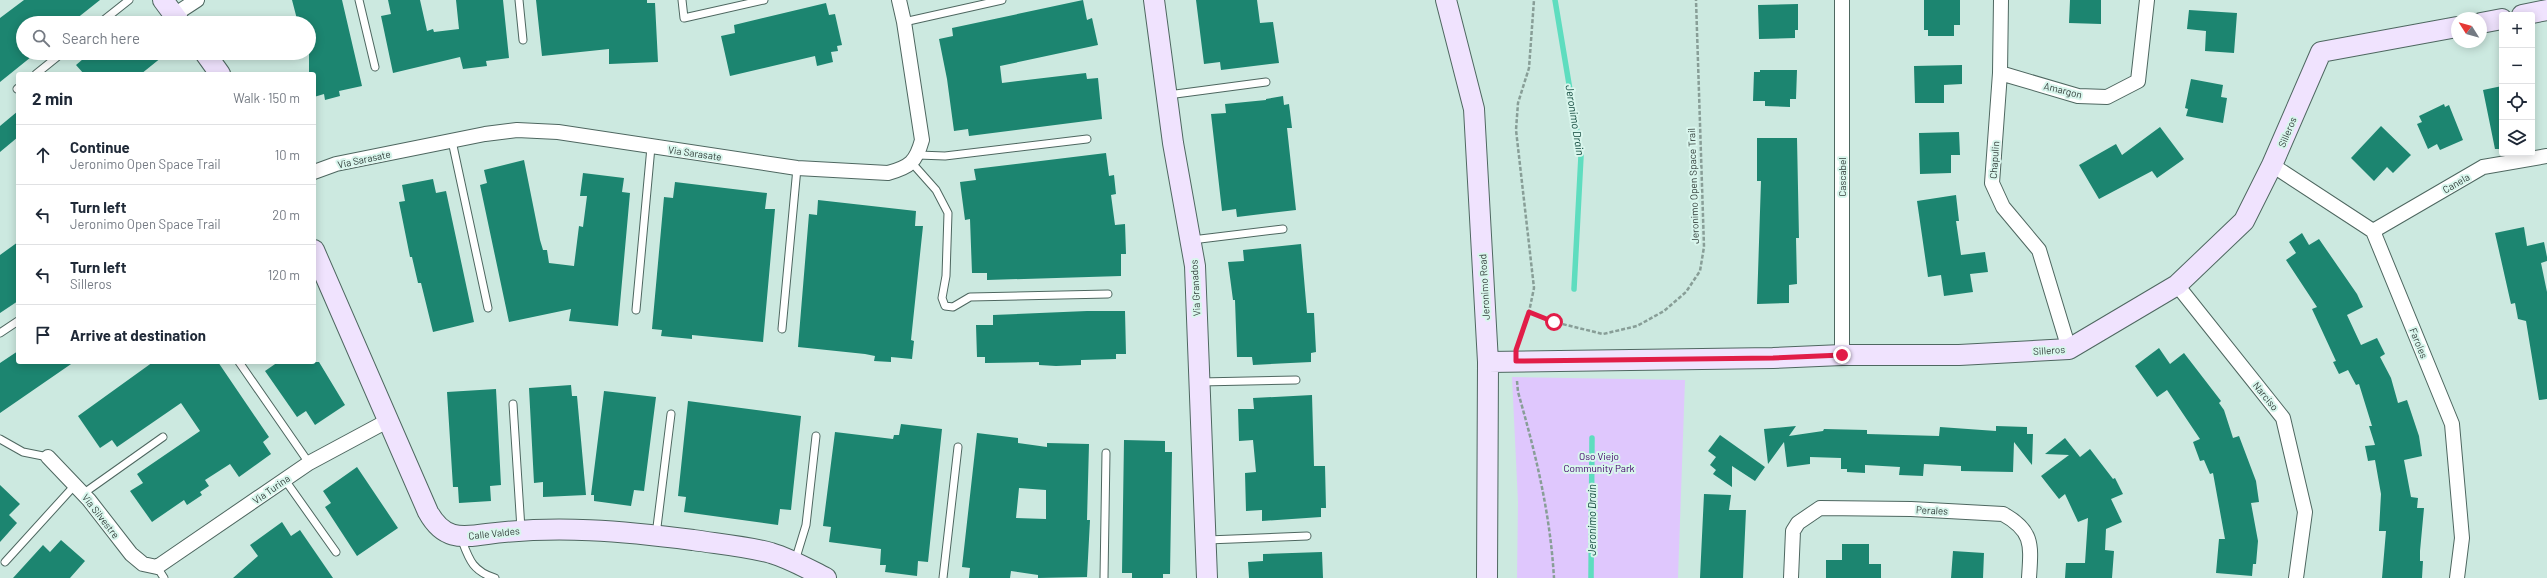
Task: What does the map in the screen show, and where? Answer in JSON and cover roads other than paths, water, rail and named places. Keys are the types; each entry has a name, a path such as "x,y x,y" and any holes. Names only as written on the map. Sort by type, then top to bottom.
{"street":[{"path":"172,13 197,0"},
{"path":"899,0 904,22 922,140 915,159"},
{"name":"Via Granados","path":"1154,0 1168,95 1173,142 1192,240 1200,382 1207,578"},
{"name":"Jeronimo Road","path":"1446,0 1474,109 1488,362 1487,578"},
{"name":"Cascabel","path":"1842,0 1842,355"},
{"name":"Chapulin","path":"2001,0 2000,73 1992,183 2003,207 2039,250 2069,349"},
{"name":"Amargon","path":"2000,73 2078,96 2107,97 2138,81 2147,0"},
{"path":"2535,12 2547,10"},
{"path":"2487,22 2499,20"},
{"name":"Silleros","path":"1488,362 1773,358 1842,355 1959,355 2069,349 2177,285 2244,221 2272,165 2321,52 2451,28"},
{"path":"210,60 219,72"},
{"name":"Via Sarasate","path":"316,171 336,164 517,130 558,132 797,168 888,173 901,169 915,159"},
{"name":"Canela","path":"2373,231 2483,167 2547,156"},
{"path":"2272,165 2373,231"},
{"name":"Faroles","path":"2373,231 2452,424 2462,538 2457,578"},
{"name":"Calle Valdes","path":"316,255 436,526 447,534 461,536 521,530 565,529 656,535 747,548 795,562 826,578"},
{"name":"Narciso","path":"2177,285 2283,418 2305,512 2296,578"},
{"name":"Via Turina","path":"160,572 309,463 389,420"},
{"name":"Via Silvestre","path":"48,457 79,489 131,554 142,564 160,572"},
{"name":"Perales","path":"1791,578 1793,531 1798,523 1820,508 1912,508 2003,514 2022,526 2028,537 2029,578"}],"lane":[{"path":"109,16 129,0"},
{"path":"359,0 375,67"},
{"path":"519,0 523,40"},
{"path":"682,0 684,18 764,0"},
{"path":"904,22 1002,0"},
{"path":"38,72 53,60"},
{"path":"1168,95 1266,82"},
{"path":"1087,139 915,159 936,190 948,213 946,276 942,298 945,306 953,307 970,297 1108,294"},
{"path":"452,141 488,308"},
{"path":"636,310 651,147"},
{"path":"782,329 797,168"},
{"path":"1192,240 1283,229"},
{"path":"0,333 16,322"},
{"path":"240,364 309,463"},
{"path":"1200,382 1296,380"},
{"path":"513,404 521,530"},
{"path":"656,535 671,414"},
{"path":"795,562 806,525 816,436"},
{"path":"5,562 79,489 163,437"},
{"path":"0,439 24,452 48,457"},
{"path":"943,578 958,447"},
{"path":"1104,578 1106,453"},
{"path":"285,480 336,552"},
{"path":"461,536 470,560 481,574 495,578"},
{"path":"1205,540 1307,536"}],"waterway":[{"name":"Jeronimo Drain","path":"1555,0 1581,156 1574,289"},
{"name":"Jeronimo Drain","path":"1591,578 1592,438"}],"park label":[{"name":"Oso Viejo Community Park","path":"1599,462"}]}
